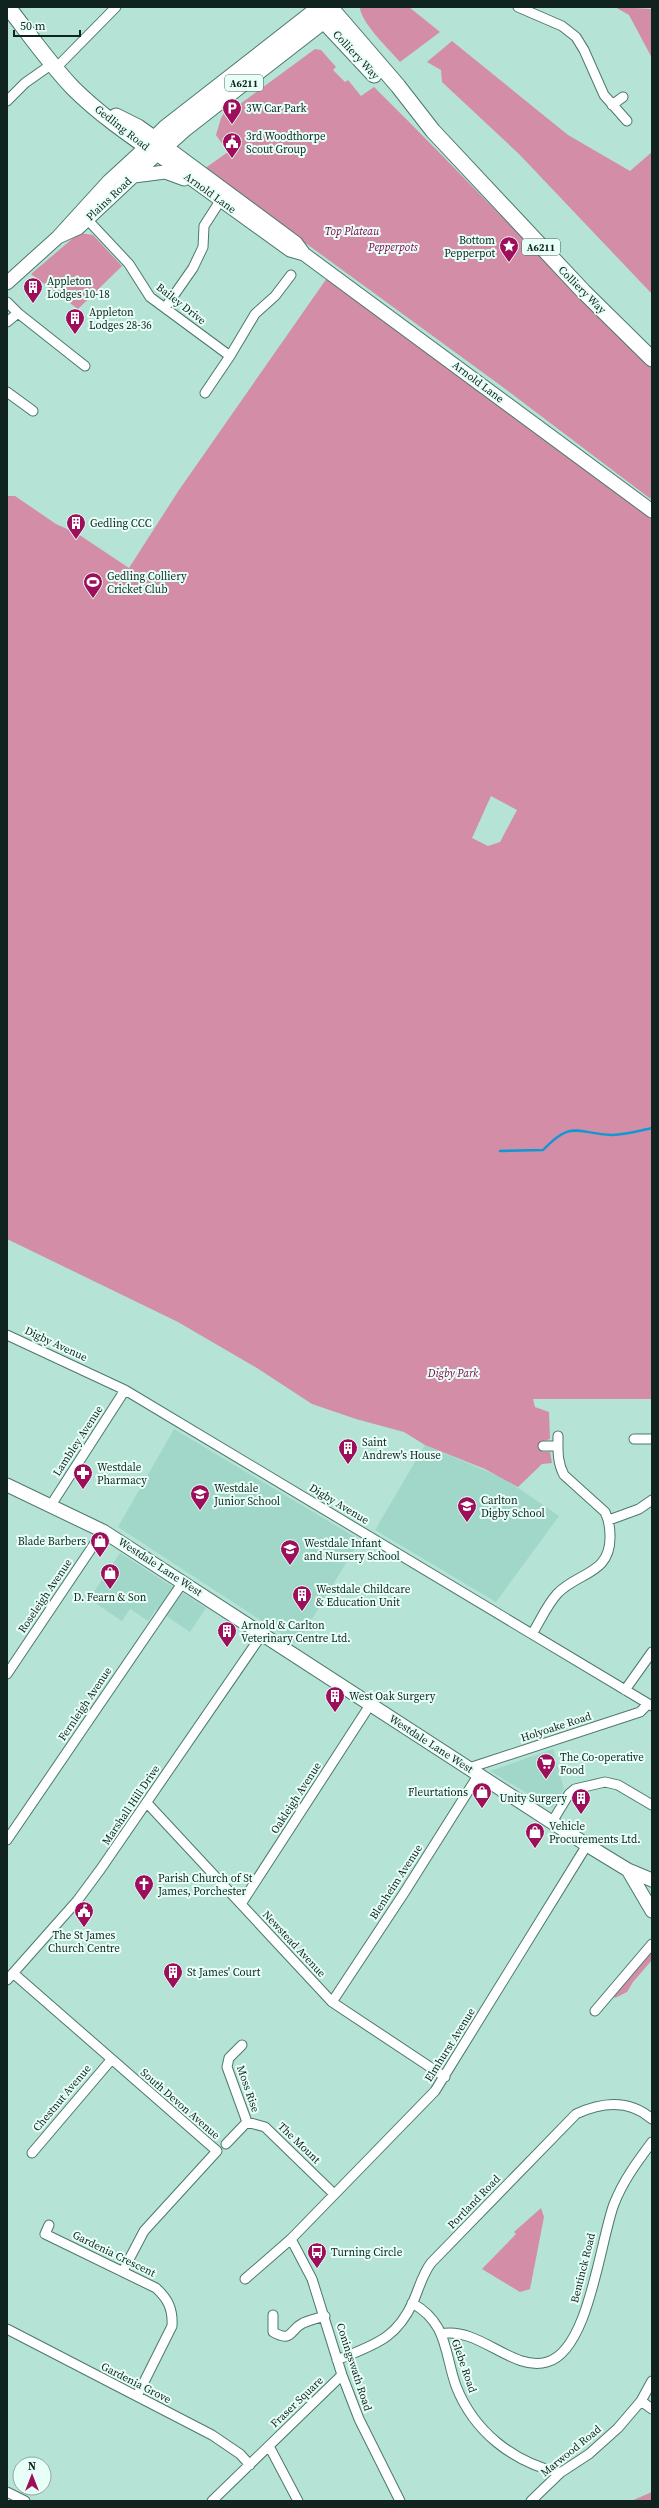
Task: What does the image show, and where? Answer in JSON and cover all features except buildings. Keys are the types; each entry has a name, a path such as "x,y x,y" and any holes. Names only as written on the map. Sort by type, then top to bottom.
{"main road":[{"name":"Gedling Road","path":"8,7 54,66 88,101 138,127 155,147"},
{"name":"Colliery Way","path":"327,11 398,86 433,131 573,280 652,359"},
{"name":"A6211","path":"155,147 327,11"}],"street":[{"path":"7,101 20,88 54,66 116,7"},
{"path":"518,7 562,26 576,37 584,50 604,95 627,121"},
{"path":"612,105 623,97"},
{"name":"Plains Road","path":"7,283 58,237 134,176 155,147"},
{"name":"Plains Road","path":"84,216 109,181 155,147"},
{"name":"Arnold Lane","path":"155,147 220,201 290,250 304,254"},
{"name":"Arnold Lane","path":"155,147 296,243 304,254 652,511"},
{"path":"134,176 165,172 196,182"},
{"path":"165,308 193,268 203,247 204,226 220,201"},
{"name":"Bailey Drive","path":"84,216 128,264 150,297 230,356"},
{"path":"205,393 230,356 254,314 275,296 291,275"},
{"path":"7,302 18,313 85,366"},
{"path":"7,322 18,313"},
{"path":"7,392 33,411"},
{"name":"Digby Avenue","path":"7,1335 125,1390 650,1705"},
{"name":"Lambley Avenue","path":"51,1505 125,1390"},
{"path":"532,1634 556,1594 601,1564 610,1545 609,1520 600,1505 564,1475 559,1464 558,1436"},
{"path":"634,1439 652,1439"},
{"path":"543,1446 558,1446"},
{"name":"Westdale Lane West","path":"7,1485 103,1531 263,1633 370,1705 552,1822 628,1870 652,1880"},
{"path":"609,1520 639,1509 652,1500"},
{"name":"Roseleigh Avenue","path":"7,1674 103,1531"},
{"name":"Fernleigh Avenue","path":"7,1840 183,1582"},
{"name":"Marshall Hill Drive","path":"10,1977 77,1901 147,1803 263,1633"},
{"path":"624,1690 652,1652"},
{"name":"Oakleigh Avenue","path":"241,1904 370,1705"},
{"name":"Holyoake Road","path":"474,1771 640,1712 650,1705"},
{"name":"Blenheim Avenue","path":"332,2002 404,1893 474,1771"},
{"path":"552,1822 569,1794 575,1789 605,1782 618,1785 652,1805"},
{"name":"Newstead Avenue","path":"147,1803 332,2002 445,2077"},
{"name":"Elmhurst Avenue","path":"245,2279 291,2239 435,2091 587,1844"},
{"path":"628,1870 652,1911"},
{"path":"595,2011 652,1944"},
{"name":"South Devon Avenue","path":"10,1977 111,2060 217,2151 144,2231 123,2271"},
{"name":"Moss Rise","path":"242,2045 229,2058 227,2067 246,2122"},
{"name":"Chestnut Avenue","path":"32,2153 111,2060"},
{"name":"Portland Road","path":"337,2360 389,2336 399,2327 412,2303 425,2271 431,2263 576,2114 591,2107 626,2104 643,2112 652,2119"},
{"path":"226,2144 246,2122"},
{"name":"The Mount","path":"246,2122 265,2127 334,2194"},
{"name":"Bentinck Road","path":"440,2334 455,2332 469,2335 520,2360 533,2363 547,2362 558,2356 566,2349 582,2318 591,2295 606,2228 621,2188 652,2142"},
{"name":"Gardenia Crescent","path":"49,2225 45,2234 156,2288 166,2297 173,2315 172,2326 136,2396"},
{"name":"Coningswath Road","path":"291,2239 312,2279 325,2316 337,2360 358,2419 400,2501"},
{"path":"412,2303 432,2316 440,2334"},
{"path":"273,2315 273,2332 284,2336 293,2334 301,2324 325,2316"},
{"name":"Gardenia Grove","path":"7,2329 212,2435 240,2454 250,2465"},
{"name":"Glebe Road","path":"440,2334 456,2386 470,2413 481,2428 499,2445 518,2458 538,2468 560,2473"},
{"name":"Fraser Square","path":"212,2501 342,2375"},
{"name":"Marwood Road","path":"531,2501 560,2473 589,2454 618,2428 640,2401 652,2381"},
{"path":"640,2401 652,2408"},
{"path":"269,2446 298,2501"},
{"path":"7,2492 25,2501"}],"shaded area":[{"path":"174,1429 360,1540 297,1644 118,1527"},
{"name":"Carlton Digby School","path":"425,1445 505,1479 559,1516 496,1602 375,1530"},
{"path":"120,1553 206,1608 190,1632 156,1609 148,1621 130,1609 122,1621 89,1599"},
{"path":"553,1749 564,1789 552,1808 490,1771"}],"green space":[{"path":"360,7 409,7 440,32 400,62 370,28 361,13"},
{"path":"615,7 652,9 652,58 629,15"},
{"path":"452,41 568,135 630,171 652,152 652,294 519,154 442,82 441,70 427,62"},
{"path":"315,49 321,50 336,67 333,70 345,82 348,80 361,96 374,87 652,367 652,500 500,385 204,169 228,152 216,135 221,118 228,106 232,110"},
{"path":"79,233 93,235 122,266 78,309 31,274"},
{"name":"Digby Park","path":"327,278 652,519 652,1399 533,1399 535,1407 549,1412 550,1439 540,1442 539,1448 543,1452 550,1452 552,1463 542,1464 518,1487 485,1469 425,1445 404,1432 356,1419 312,1404 257,1368 178,1322 7,1239 7,496 15,496 56,524 78,534 129,568 179,490","holes":["491,796 517,810 500,842 488,846 472,838"]},
{"path":"652,1949 652,1960 633,1982 627,1992 615,1998 613,1995"},
{"path":"541,2208 544,2217 530,2289 520,2292 482,2269 516,2234 514,2232"},
{"path":"652,2492 652,2501 631,2501"}],"waterway":[{"path":"500,1151 543,1150 561,1135 574,1130 612,1135 627,1134 652,1128"}],"place":[{"name":"3W Car Park","path":"232,125"},
{"name":"3rd Woodthorpe Scout Group","path":"232,159"},
{"name":"Bottom Pepperpot","path":"509,263"},
{"name":"Appleton Lodges 10-18","path":"33,304"},
{"name":"Appleton Lodges 28-36","path":"75,335"},
{"name":"Gedling CCC","path":"76,540"},
{"name":"Gedling Colliery Cricket Club","path":"93,599"},
{"name":"Saint Andrew's House","path":"348,1465"},
{"name":"Westdale Pharmacy","path":"83,1490"},
{"name":"Westdale Junior School","path":"200,1511"},
{"name":"Carlton Digby School","path":"467,1523"},
{"name":"Blade Barbers","path":"100,1558"},
{"name":"Westdale Infant and Nursery School","path":"290,1566"},
{"name":"D. Fearn & Son","path":"110,1590"},
{"name":"Westdale Childcare & Education Unit","path":"302,1612"},
{"name":"Arnold & Carlton Veterinary Centre Ltd.","path":"227,1648"},
{"name":"West Oak Surgery","path":"335,1713"},
{"name":"The Co-operative Food","path":"546,1780"},
{"name":"Fleurtations","path":"482,1809"},
{"name":"Unity Surgery","path":"581,1815"},
{"name":"Vehicle Procurements Ltd.","path":"535,1849"},
{"name":"Parish Church of St James, Porchester","path":"144,1901"},
{"name":"The St James Church Centre","path":"84,1928"},
{"name":"St James' Court","path":"173,1989"},
{"name":"Turning Circle","path":"317,2269"}],"park label":[{"name":"Top Plateau","path":"352,231"},
{"name":"Pepperpots","path":"393,247"}]}
